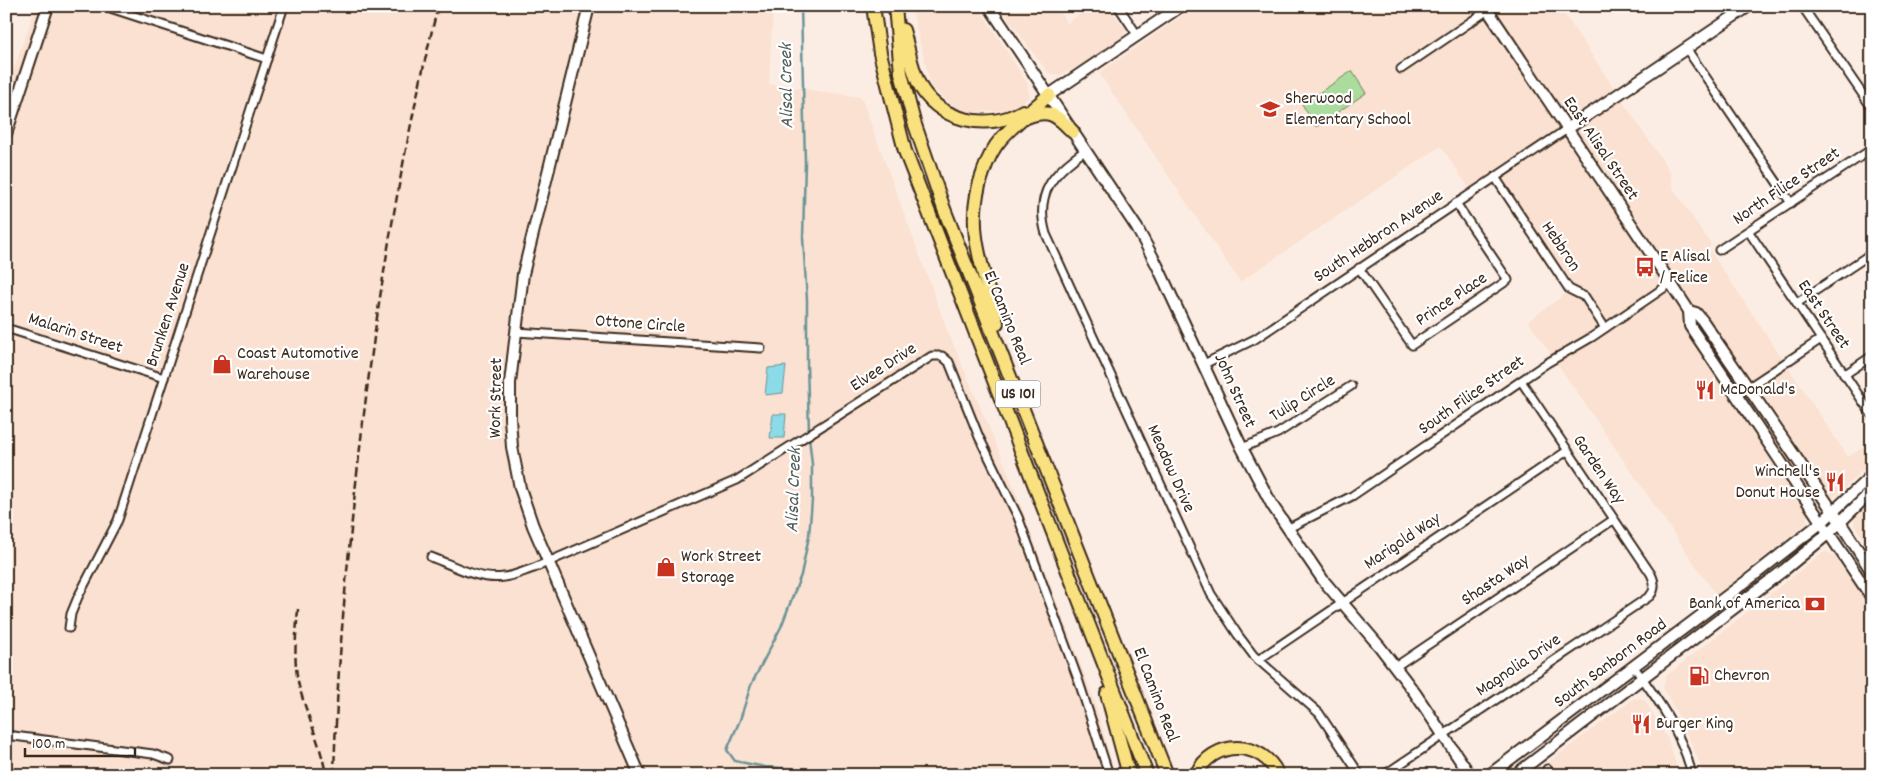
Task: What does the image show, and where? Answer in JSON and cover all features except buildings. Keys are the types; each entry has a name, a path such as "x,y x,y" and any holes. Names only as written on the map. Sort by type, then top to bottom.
{"highway":[{"name":"El Camino Real","path":"873,6 880,53 905,151 1147,775"},
{"name":"El Camino Real","path":"896,6 901,73 914,122 944,209 1167,775"},
{"path":"896,6 918,81 925,95 953,117 984,122 1012,118 1049,95"},
{"path":"1007,367 974,233 975,204 978,185 988,158 1000,140 1016,123 1049,95"},
{"path":"1016,123 1033,115 1049,112 1057,116 1074,132"},
{"path":"1102,662 1107,696 1129,775"},
{"path":"1196,775 1207,758 1223,749 1234,747 1251,749 1260,754 1272,764 1278,775"}],"main road":[{"path":"6,134 48,6"},
{"name":"Work Street","path":"589,6 524,274 510,383 510,418 512,447 525,503 533,526 640,775"},
{"name":"John Street","path":"989,6 1137,228 1157,265 1242,448 1272,506 1314,567 1395,666 1470,775"},
{"path":"1049,95 1182,6"},
{"path":"1566,129 1748,6"},
{"name":"East Alisal Street","path":"1489,8 1566,129 1689,311 1690,326 1872,598"},
{"name":"East Alisal Street","path":"1689,311 1696,313 1702,320 1749,387 1872,572"},
{"name":"South Sanborn Road","path":"1489,775 1634,667 1822,522 1872,476"},
{"name":"South Sanborn Road","path":"1515,775 1784,570 1829,533 1872,490"}],"street":[{"path":"104,6 267,59"},
{"name":"Brunken Avenue","path":"69,628 71,614 78,596 118,520 284,6"},
{"path":"1118,6 1138,36"},
{"path":"1802,6 1872,108"},
{"path":"1401,69 1489,8"},
{"path":"1686,48 1791,203"},
{"name":"South Hebbron Avenue","path":"1204,364 1248,343 1566,129"},
{"name":"North Filice Street","path":"1720,250 1872,148"},
{"name":"Meadow Drive","path":"1086,150 1061,168 1048,187 1042,214 1046,234 1203,579 1232,626 1258,660 1315,708 1332,730 1360,775"},
{"name":"Hebbron","path":"1495,177 1569,289 1585,297 1605,328"},
{"name":"Prince Place","path":"1359,268 1412,345 1508,280 1456,203"},
{"name":"East Street","path":"1749,232 1872,415"},
{"path":"1797,303 1872,253"},
{"name":"South Filice Street","path":"1287,529 1352,496 1520,381 1605,328 1671,283"},
{"name":"Malarin Street","path":"6,328 164,378"},
{"name":"Ottone Circle","path":"516,332 762,348"},
{"path":"1737,395 1821,339"},
{"name":"Elvee Drive","path":"431,556 490,578 503,578 517,574 737,480 932,356 942,356 949,362 979,437 1018,517 1079,682 1109,775"},
{"path":"1844,375 1872,356"},
{"name":"Garden Way","path":"1520,381 1651,574"},
{"name":"Tulip Circle","path":"1242,448 1278,434 1352,386"},
{"name":"Marigold Way","path":"1258,660 1567,451"},
{"name":"Shasta Way","path":"1395,666 1614,520"},
{"name":"Magnolia Drive","path":"1384,775 1650,596 1655,585 1651,574"},
{"path":"1634,667 1666,714 1686,756 1692,775"},
{"path":"6,735 153,754 170,760"}],"shaded area":[{"path":"36,6 773,6 769,84 861,97 948,332 1008,472 1095,702 1115,775 6,775 6,91"},
{"path":"911,6 978,6 1027,83 1030,97 1008,110 961,113 931,87"},
{"path":"999,6 1056,6 1067,23 1092,6 1108,6 1126,30 1123,36 1093,59 1060,75 1048,73"},
{"path":"1196,6 1559,6 1670,172 1674,190 1711,244 1709,249 1848,457 1872,442 1872,461 1837,495 1807,516 1807,523 1716,595 1528,321 1575,287 1503,180 1475,197 1441,146 1240,282 1099,73"},
{"path":"1872,502 1872,551 1854,525 1855,519"},
{"path":"1828,552 1834,556 1872,611 1872,775 1703,775 1699,761 1680,719 1663,688 1666,676 1822,553"},
{"path":"1640,698 1646,701 1667,738 1680,775 1555,775 1546,764 1633,699"}],"green space":[{"path":"1352,71 1366,93 1316,127 1302,104"}],"water":[{"path":"786,366 783,393 765,395 768,368"},
{"path":"773,414 786,414 784,438 770,438"}],"waterway":[{"name":"Alisal Creek","path":"801,6 805,162 803,238 807,300 809,431"},
{"name":"Alisal Creek","path":"809,437 812,464 812,500 809,536 801,575 781,627 751,685 740,720 727,750 735,761 765,767 870,774 929,774"}],"railway":[{"path":"334,775 337,695 347,575 373,343 401,174 438,6"},
{"path":"298,609 297,677 321,752 326,775"}],"place":[{"name":"Sherwood Elementary School","path":"1270,109"},
{"name":"E Alisal / Felice","path":"1645,267"},
{"name":"Coast Automotive Warehouse","path":"222,364"},
{"name":"McDonald's","path":"1705,390"},
{"name":"Winchell's Donut House","path":"1835,482"},
{"name":"Work Street Storage","path":"666,567"},
{"name":"Bank of America","path":"1815,604"},
{"name":"Chevron","path":"1699,676"},
{"name":"Burger King","path":"1641,724"}]}
